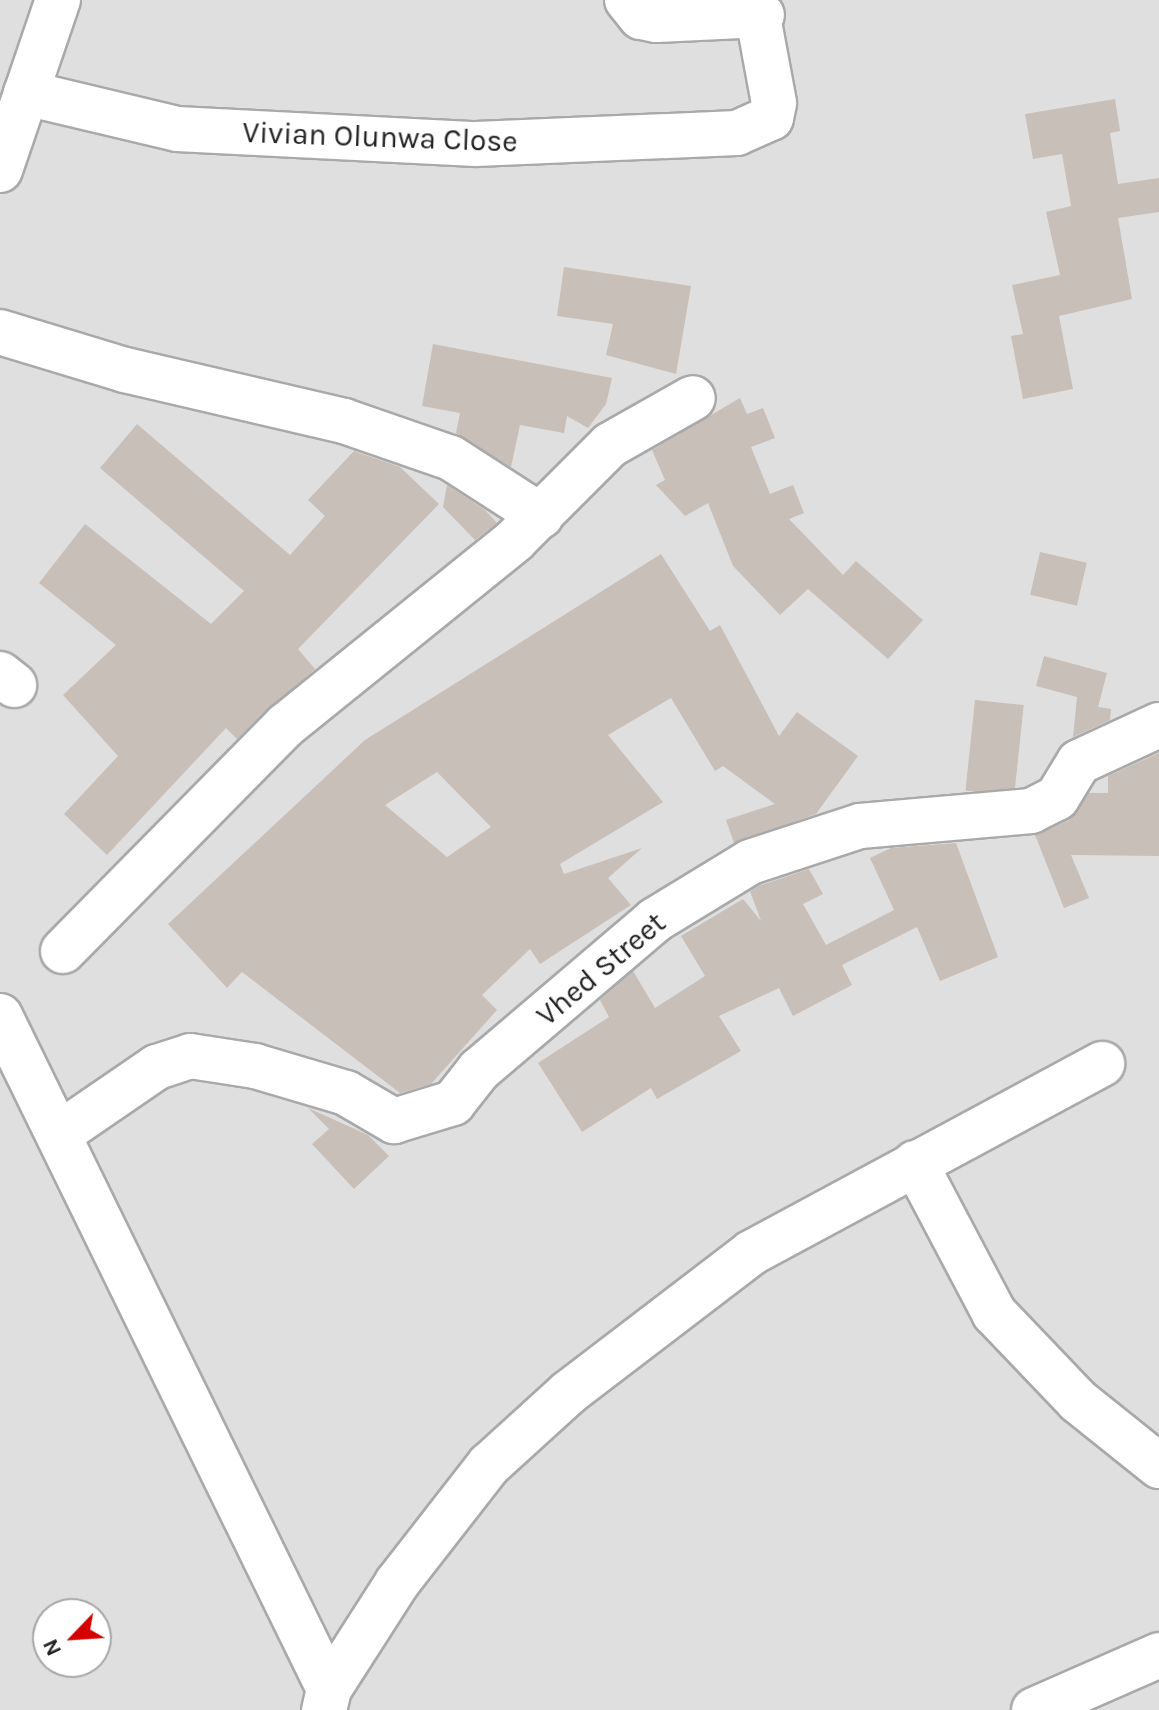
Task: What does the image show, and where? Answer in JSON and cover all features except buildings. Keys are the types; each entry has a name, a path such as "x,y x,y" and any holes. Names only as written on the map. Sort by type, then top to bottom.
{"street":[{"path":"0,170 58,0"},
{"path":"627,0 641,17 657,20 758,8"},
{"name":"Vivian Olunwa Close","path":"26,93 177,129 476,144 737,133 771,118 758,8"},
{"path":"0,332 125,370 344,421 451,458 541,516"},
{"path":"63,951 286,725 541,516 610,445 693,398"},
{"name":"Vhed Street","path":"59,1134 157,1067 190,1056 255,1066 346,1093 394,1121 453,1103 479,1070 655,920 750,862 860,826 1031,811 1057,798 1079,762 1159,725"},
{"path":"0,1016 59,1134 326,1700"},
{"path":"326,1700 397,1583 489,1465 568,1393 751,1253 1102,1064"},
{"path":"915,1163 994,1313 1078,1401 1159,1466"},
{"path":"1034,1710 1159,1655"}],"shaded area":[{"path":"0,0 1159,0 1159,1710 0,1710"}]}
